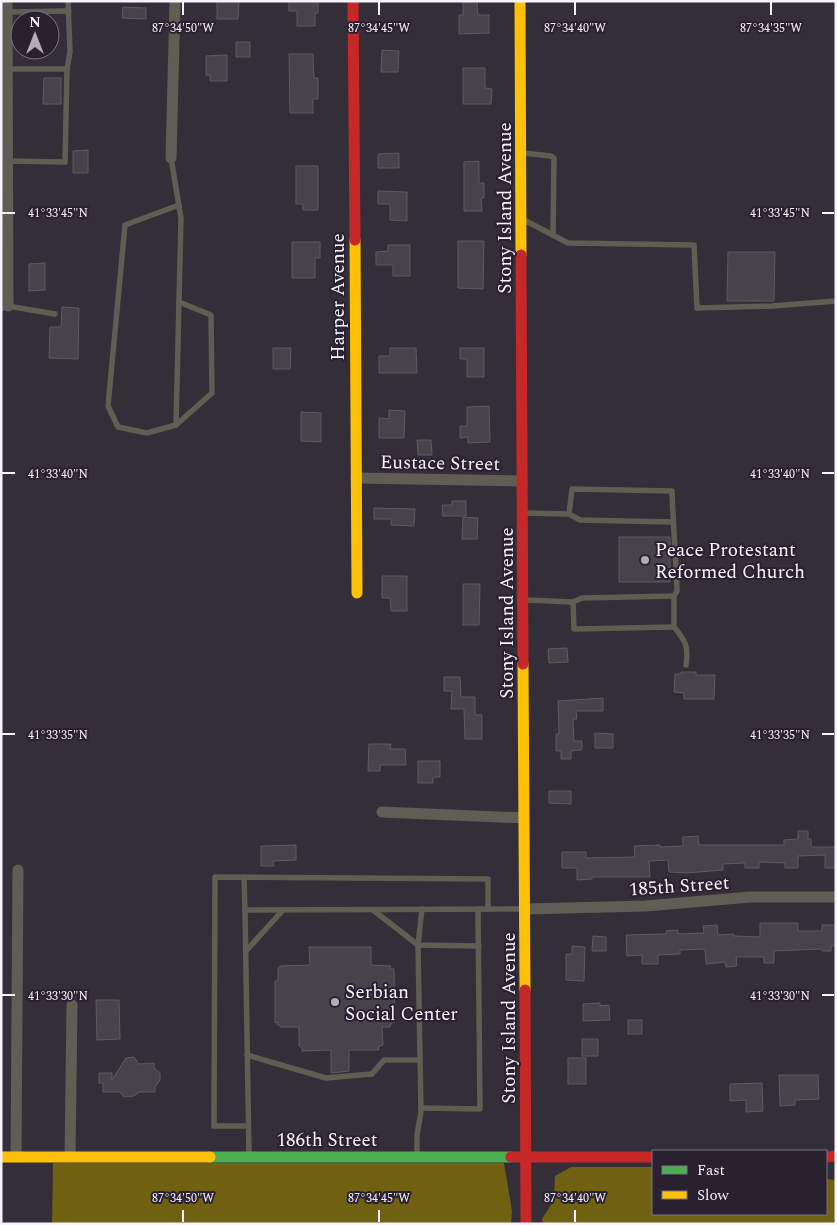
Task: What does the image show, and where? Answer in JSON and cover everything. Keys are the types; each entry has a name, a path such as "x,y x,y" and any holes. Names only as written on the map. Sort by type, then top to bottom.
{"street":[{"path":"171,158 175,1"},
{"name":"Harper Avenue","path":"353,1 357,593"},
{"name":"Stony Island Avenue","path":"520,1 526,1224"},
{"path":"4,307 8,161 7,6"},
{"name":"Eustace Street","path":"356,478 522,481"},
{"path":"382,812 524,818"},
{"path":"16,1157 18,870"},
{"name":"185th Street","path":"525,909 646,906 750,897 836,897"},
{"path":"70,1157 72,1005"},
{"name":"186th Street","path":"1,1157 652,1157"}],"lane":[{"path":"8,161 65,162 67,68 70,52 68,1"},
{"path":"7,6 69,11"},
{"path":"8,69 67,68"},
{"path":"521,153 551,156 554,158 553,235"},
{"path":"171,158 181,218 176,425"},
{"path":"179,206 126,225 108,406 118,428 147,433 176,425 212,393 211,315 179,302"},
{"path":"521,218 568,243 694,246 697,308 772,306 836,301"},
{"path":"4,307 55,314"},
{"path":"569,514 572,489 672,491 672,522 676,544 677,591 674,596 674,626 684,639 688,654 686,665"},
{"path":"523,513 569,514 580,520 672,522"},
{"path":"523,600 574,602 582,598 674,596"},
{"path":"574,602 574,629 674,626"},
{"path":"248,1126 214,1126 216,878 488,879 488,909"},
{"path":"244,878 249,1157"},
{"path":"417,1157 417,1135 421,1108 418,945 422,909"},
{"path":"421,1108 480,1109 478,909"},
{"path":"245,910 525,909"},
{"path":"246,951 284,910"},
{"path":"373,910 418,945 479,946"},
{"path":"247,1055 326,1078 372,1074 384,1060 420,1060"}],"shaded area":[{"path":"53,1163 504,1163 512,1211 511,1224 52,1224"},
{"path":"571,1167 652,1167 652,1215 827,1215 827,1179 836,1180 836,1224 543,1224 542,1219 554,1200 555,1176"}],"building":[{"path":"217,1 239,1 238,19 217,19"},
{"path":"289,1 318,1 318,13 315,13 315,26 297,26 297,11 289,11"},
{"path":"477,1 478,15 489,15 489,33 459,34 459,15 463,15 463,2"},
{"path":"123,7 146,8 146,19 122,18"},
{"path":"236,42 250,42 250,57 236,57"},
{"path":"382,50 399,51 398,72 381,72"},
{"path":"289,54 313,54 314,78 318,78 318,99 313,99 313,113 290,113"},
{"path":"227,55 227,81 210,81 210,75 206,75 206,56"},
{"path":"463,68 485,68 485,88 492,89 491,104 463,104"},
{"path":"44,78 61,78 61,104 43,104"},
{"path":"88,150 88,173 73,173 73,151"},
{"path":"399,153 399,168 378,168 378,154"},
{"path":"479,161 479,183 484,183 484,198 481,198 482,211 464,211 464,162"},
{"path":"296,166 318,166 318,210 303,210 303,204 296,204"},
{"path":"378,191 407,192 407,221 390,220 390,204 378,204"},
{"path":"458,241 484,241 483,289 458,288"},
{"path":"292,242 320,242 320,258 315,258 315,278 292,278"},
{"path":"388,245 410,245 410,276 393,276 393,265 376,265 376,252 388,251"},
{"path":"728,252 775,252 774,301 727,301"},
{"path":"45,263 45,290 29,291 29,264"},
{"path":"62,307 79,308 78,359 49,358 50,327 61,327"},
{"path":"273,348 291,348 290,369 273,369"},
{"path":"390,348 416,348 417,373 379,373 379,356 390,356"},
{"path":"460,348 484,348 484,377 467,377 467,359 460,359"},
{"path":"489,406 490,442 468,443 468,437 460,438 460,426 467,426 467,407"},
{"path":"389,410 405,411 404,438 379,438 379,418 389,419"},
{"path":"301,412 321,413 321,442 301,441"},
{"path":"417,440 431,440 432,455 418,455"},
{"path":"452,501 466,501 466,516 443,516 442,505 452,505"},
{"path":"374,508 415,509 414,526 391,525 391,519 374,519"},
{"path":"463,517 478,518 477,539 462,539"},
{"name":"Peace Protestant Reformed Church","path":"619,537 670,537 670,582 619,582"},
{"path":"382,576 407,576 407,611 391,611 390,598 382,598"},
{"path":"463,584 480,584 479,625 463,625"},
{"path":"567,648 568,662 549,663 548,649"},
{"path":"681,672 696,672 696,675 715,675 714,699 684,699 684,693 674,692 675,674 681,674"},
{"path":"444,677 460,677 461,697 475,697 475,715 482,715 482,739 465,739 464,709 451,709 452,691 444,691"},
{"path":"603,698 603,711 576,711 577,719 573,719 574,741 582,741 582,750 571,751 571,759 561,759 561,751 556,751 556,734 559,734 558,701"},
{"path":"595,733 613,734 613,748 595,748"},
{"path":"369,744 391,744 390,749 405,749 406,765 380,765 380,771 368,771"},
{"path":"418,761 440,761 440,777 433,777 433,783 418,783"},
{"path":"549,791 571,791 571,804 549,803"},
{"path":"798,831 808,831 811,847 836,847 836,868 825,868 825,855 798,856 798,868 785,868 785,863 759,862 759,868 745,868 745,863 723,864 723,870 686,873 669,872 668,860 649,861 650,877 592,877 592,879 577,880 577,868 562,868 562,852 586,852 586,858 635,857 634,846 683,846 683,837 698,836 699,845 784,845 784,840 798,839"},
{"path":"296,845 296,860 273,861 274,866 261,866 261,846"},
{"path":"760,923 798,923 798,931 822,931 822,925 836,925 836,946 831,946 831,951 822,951 822,949 774,951 774,963 764,963 764,957 736,957 737,966 726,967 725,962 706,964 705,949 680,950 680,954 658,955 658,964 642,964 642,955 627,956 626,935 666,934 666,931 678,930 678,934 704,933 703,926 717,925 718,935 734,934 734,936 760,937"},
{"path":"593,936 606,937 606,951 592,951"},
{"path":"572,946 585,947 584,981 566,980 566,954 572,954"},
{"name":"Serbian Social Center","path":"309,947 371,947 371,965 391,966 389,969 394,969 395,1022 392,1022 390,1027 382,1027 383,1045 378,1047 379,1050 349,1050 349,1071 331,1073 331,1050 302,1051 302,1048 299,1046 299,1027 280,1027 280,1025 277,1025 278,1022 275,1023 275,981 278,981 278,968 280,966 310,965"},
{"path":"96,1000 119,1000 120,1039 97,1040"},
{"path":"600,1003 600,1006 609,1005 610,1020 583,1021 583,1004"},
{"path":"628,1020 642,1020 642,1034 628,1034"},
{"path":"582,1039 598,1039 598,1056 582,1056"},
{"path":"134,1057 139,1064 154,1063 154,1068 160,1073 160,1080 155,1087 155,1092 139,1092 134,1096 124,1097 120,1092 103,1092 103,1083 99,1083 99,1073 112,1073 112,1080 126,1058"},
{"path":"568,1058 586,1058 586,1084 568,1084"},
{"path":"779,1075 818,1075 819,1099 795,1100 795,1105 780,1106"},
{"path":"762,1083 763,1111 746,1112 746,1100 730,1101 730,1084"}],"traffic: fast":[{"path":"210,1157 511,1157"}],"traffic: slow":[{"path":"520,1 521,255"},
{"path":"355,240 357,593"},
{"path":"523,664 525,990"},
{"path":"1,1157 210,1157"}],"traffic: jam":[{"path":"353,1 355,240"},
{"path":"521,255 523,664"},
{"path":"525,990 526,1224"},
{"path":"827,1157 836,1156"},
{"path":"511,1157 652,1157"}],"place":[{"name":"Peace Protestant Reformed Church","path":"645,560"},
{"name":"Serbian Social Center","path":"335,1002"}]}
